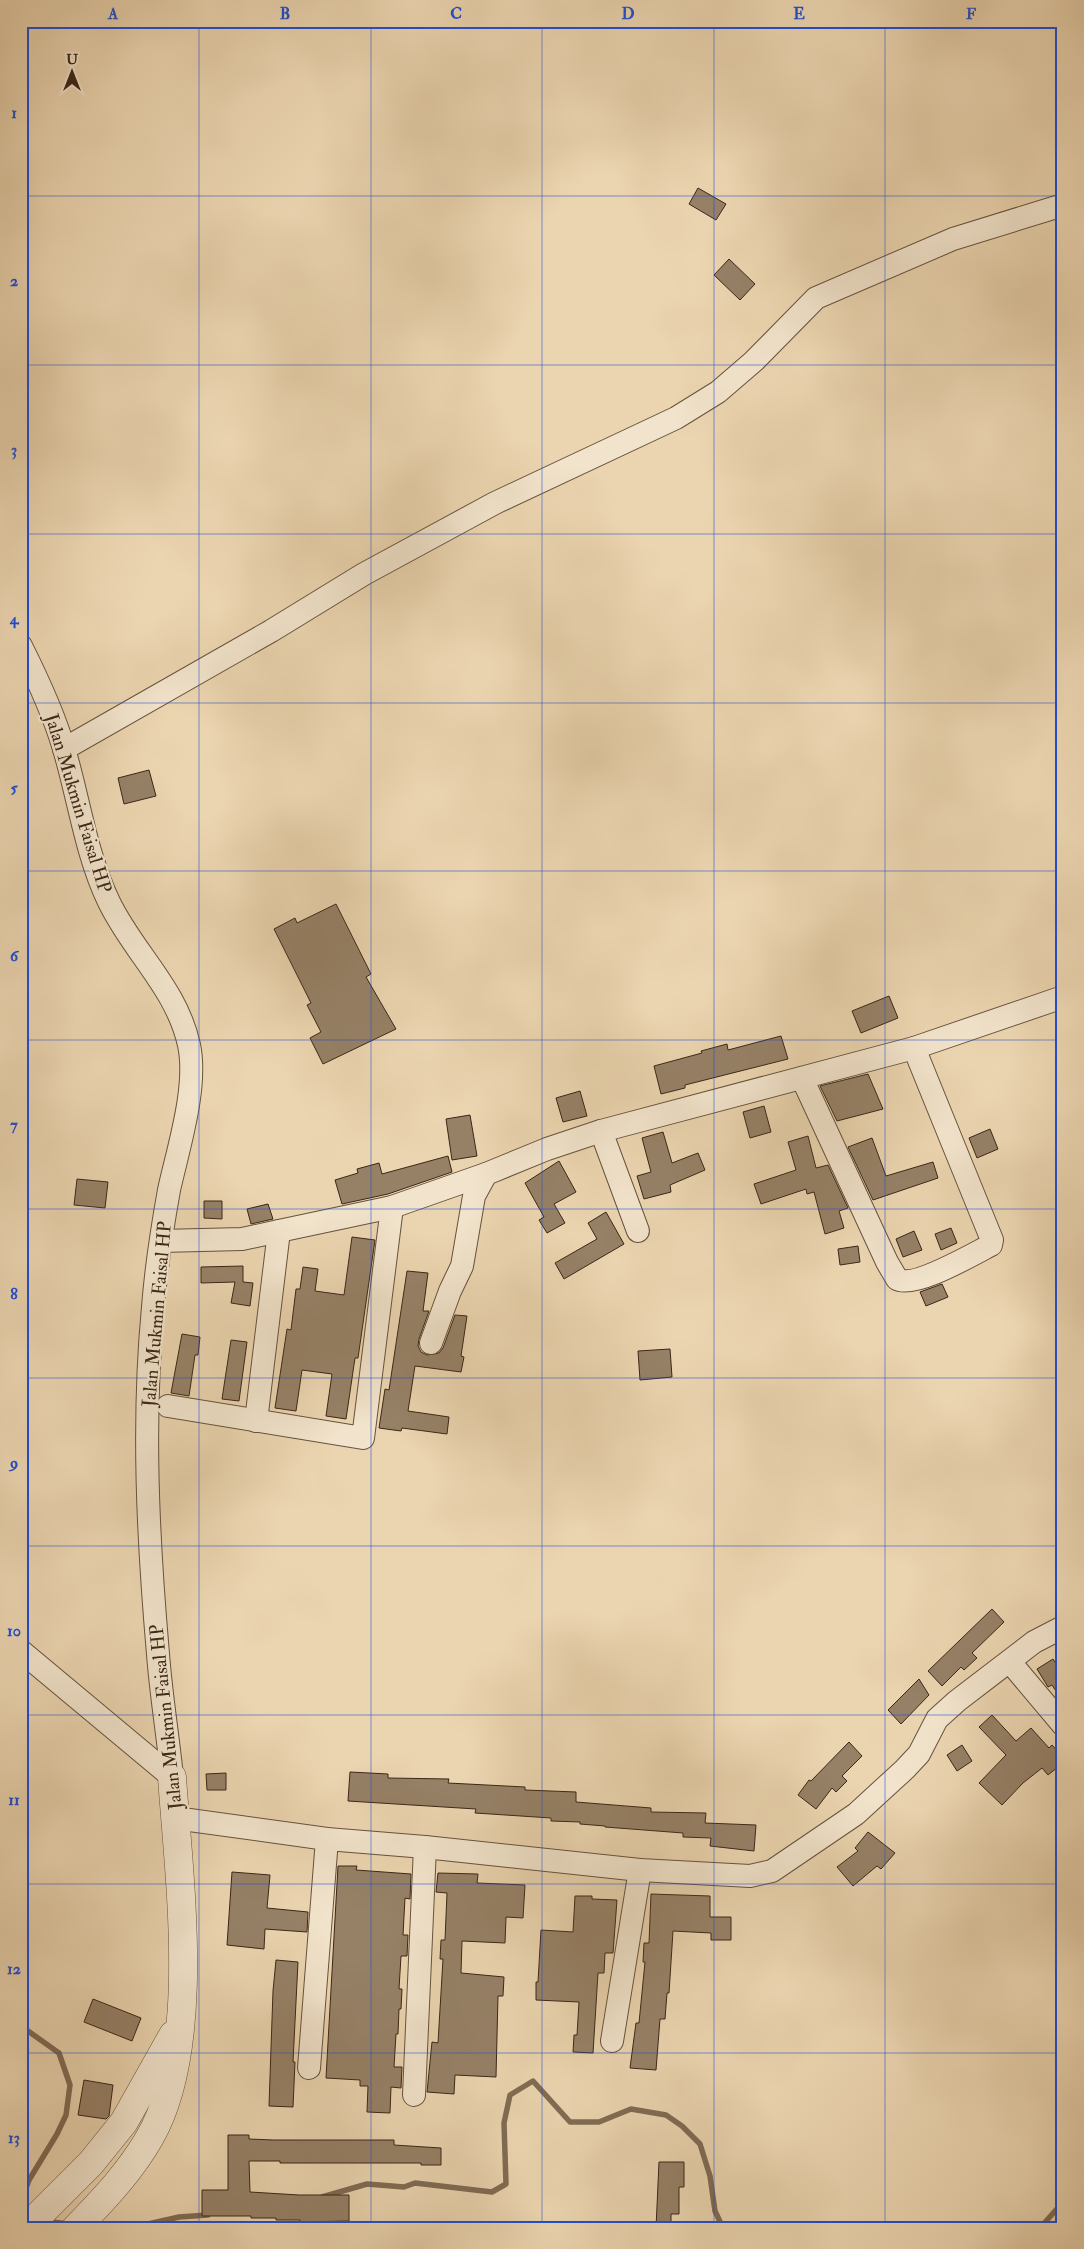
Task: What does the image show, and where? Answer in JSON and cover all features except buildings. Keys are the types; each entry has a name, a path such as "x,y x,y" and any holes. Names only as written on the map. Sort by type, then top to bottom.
{"street":[{"path":"64,749 408,550 495,503 676,418 718,392 754,361 816,298 953,239 1063,205"},
{"name":"Jalan Mukmin Faisal HP","path":"21,646 46,697 64,749 87,840 109,902 163,983 179,1012 190,1047 190,1081 186,1112 161,1241 153,1307 146,1422 147,1482 158,1657 172,1777 182,1930 182,2019 170,2089 151,2136 116,2187 76,2228"},
{"path":"161,1241 242,1238 392,1206 486,1174 547,1149 601,1131 914,1048 1063,997"},
{"path":"802,1078 887,1262 897,1279 907,1282 946,1269 990,1245 992,1240 914,1048"},
{"path":"601,1131 638,1231"},
{"path":"431,1343 450,1291 462,1266 474,1196 486,1174"},
{"path":"168,1406 363,1438 392,1206"},
{"path":"256,1421 279,1231"},
{"path":"175,1818 327,1839 425,1847 640,1870 750,1876 772,1871 856,1814 905,1770 919,1754 937,1719 957,1701 1034,1642 1063,1627"},
{"path":"21,1651 172,1777"},
{"path":"1010,1662 1063,1725"},
{"path":"309,2068 327,1839"},
{"path":"414,2095 425,1847"},
{"path":"612,2041 640,1870"},
{"name":"Jalan Mukmin Faisal HP","path":"26,2228 91,2163 124,2122 182,2019"}],"waterway":[{"path":"21,2026 59,2053 70,2085 66,2115 57,2134 29,2180 21,2201"},
{"path":"322,2197 367,2184 404,2187 415,2183 492,2192 506,2184 504,2123 510,2095 533,2081 570,2122 599,2122 631,2109 666,2115 682,2126 700,2144 710,2176 715,2211 723,2228"},
{"path":"1040,2228 1063,2202"},
{"path":"91,2225 135,2227 179,2217 208,2215"},
{"path":"44,2221 69,2224"}]}
